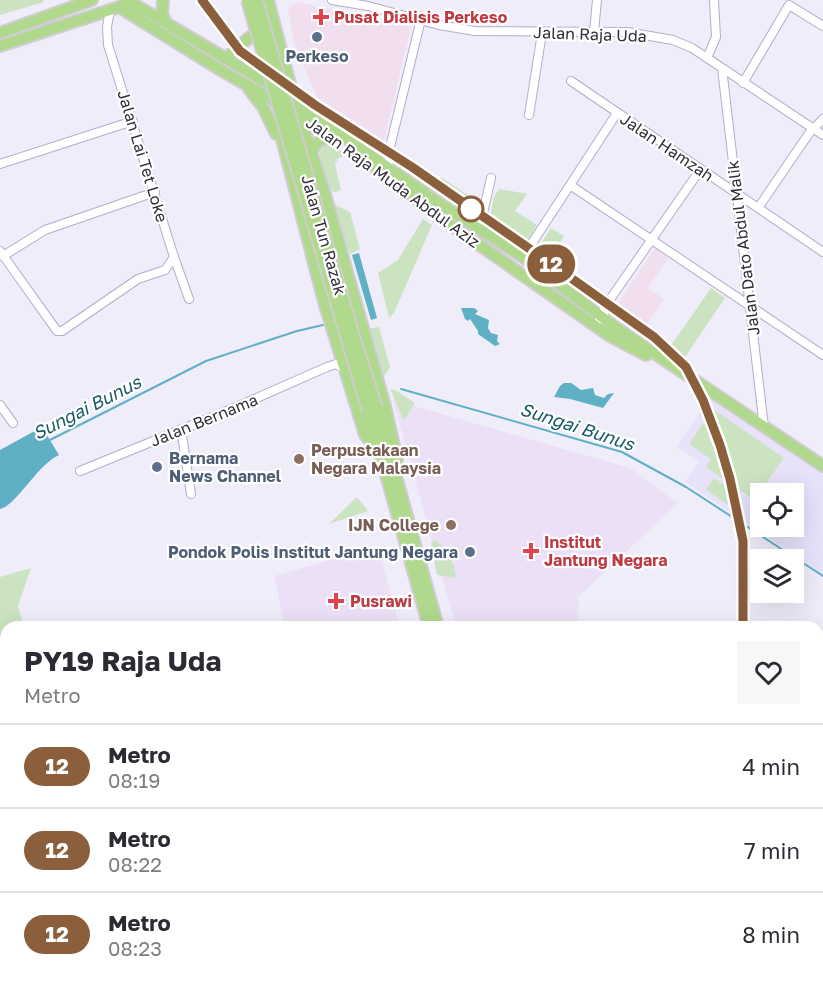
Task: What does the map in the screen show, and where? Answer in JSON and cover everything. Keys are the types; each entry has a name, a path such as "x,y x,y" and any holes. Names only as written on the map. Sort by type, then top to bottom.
{"main road":[{"path":"0,33 92,0"},
{"path":"164,0 162,13 166,23"},
{"name":"Jalan Tun Razak","path":"245,0 324,302 365,435 380,454"},
{"name":"Jalan Tun Razak","path":"245,0 372,410 394,468 436,621"},
{"name":"Jalan Tun Razak","path":"257,0 345,307 372,410 380,454 427,621"},
{"name":"Jalan Tun Razak","path":"268,0 298,114 328,207 385,406 397,459 394,468"},
{"path":"0,46 126,4"},
{"name":"Jalan Raja Muda Abdul Aziz","path":"126,4 166,23 294,99 375,159 385,171 448,223 597,317"},
{"name":"Jalan Raja Muda Abdul Aziz","path":"126,4 242,82 335,137 523,257 597,317 626,345 655,359 664,359 823,466"},
{"path":"224,58 253,35"},
{"path":"242,82 263,107 287,156"},
{"path":"311,156 314,145 319,141 335,137"},
{"path":"301,208 303,200 311,194 317,194 328,207"}],"street":[{"name":"Jalan Raja Uda","path":"332,0 369,3 421,19 475,31 627,32 682,42 823,135"},
{"path":"594,32 597,0"},
{"path":"707,58 716,38 714,0"},
{"name":"Jalan Lai Tet Loke","path":"126,4 107,27 108,45 174,258 189,299"},
{"path":"743,83 789,5 823,26"},
{"path":"385,171 421,19"},
{"path":"529,115 542,33"},
{"name":"Jalan Dato Abdul Malik","path":"722,68 764,427"},
{"name":"Jalan Hamzah","path":"571,81 823,252"},
{"path":"523,257 617,113"},
{"path":"758,208 810,132 823,119"},
{"path":"0,164 132,121"},
{"path":"375,159 383,155 390,147"},
{"path":"597,317 700,170"},
{"path":"476,228 483,213 491,178"},
{"path":"570,185 823,355"},
{"path":"155,192 45,230 2,254 57,331 62,331 78,321 138,279 165,270 174,258"},
{"name":"Jalan Bernama","path":"80,471 327,367 341,352"},
{"path":"327,367 336,364 346,370"},
{"path":"0,405 13,423"},
{"path":"181,429 190,490"}],"shaded area":[{"path":"297,2 411,27 382,148 320,104 294,43 288,8"},
{"path":"655,248 668,258 648,288 664,299 645,328 615,308"},
{"path":"710,398 823,474 823,574 804,561 804,549 786,549 768,537 804,537 804,483 750,483 750,525 685,482 699,461 677,447"},
{"name":"Institut Jantung Negara","path":"393,400 630,468 678,503 577,598 579,601 578,621 454,621"},
{"name":"Pusrawi","path":"378,547 398,621 284,621 274,576"}],"green space":[{"path":"0,0 43,0 44,2 0,15"},
{"path":"332,144 347,154 338,159 335,164 341,190 335,192 329,190 320,156 320,151 326,145"},
{"path":"441,177 479,203 473,217 468,218 437,194"},
{"path":"499,189 527,194 515,211 537,225 526,244 489,222 494,197"},
{"path":"331,203 350,212 360,249 350,254"},
{"path":"423,219 432,225 394,313 389,318 378,273 398,260"},
{"path":"551,228 564,236 550,259 537,250"},
{"path":"711,288 725,298 685,357 670,347"},
{"path":"379,327 390,367 381,381 367,329"},
{"path":"390,389 415,403 404,421"},
{"path":"713,409 784,458 766,483 750,483 750,497 706,467 711,459 689,444"},
{"path":"714,478 739,495 731,507 706,490"},
{"path":"357,497 368,511 329,524"},
{"path":"435,540 450,556 456,578 437,575 431,543"},
{"path":"31,568 18,606 22,621 0,621 0,577"}],"water":[{"path":"359,253 377,318 371,320 352,255"},
{"path":"461,308 474,308 478,311 475,314 489,320 488,328 491,333 498,335 497,341 500,344 495,346 478,334 470,319 468,321 465,319"},
{"path":"564,383 571,383 581,390 593,388 595,395 604,398 614,393 603,408 554,397"},
{"path":"42,427 59,455 43,467 13,501 0,509 0,450"}],"waterway":[{"name":"Sungai Bunus","path":"48,441 206,361 297,331 323,325"},
{"name":"Sungai Bunus","path":"401,389 622,452 686,487 823,576"}],"metro line":[{"name":"12","path":"202,0 240,51 315,105 412,167 547,261 654,337 686,367 703,400 730,479 743,541 743,621"}],"place":[{"name":"Pusat Dialisis Perkeso","path":"321,17"},
{"name":"Perkeso","path":"317,37"},
{"name":"Perpustakaan Negara Malaysia","path":"299,459"},
{"name":"Bernama News Channel","path":"157,467"},
{"name":"IJN College","path":"451,525"},
{"name":"Institut Jantung Negara","path":"531,551"},
{"name":"Pondok Polis Institut Jantung Negara","path":"470,552"},
{"name":"Pusrawi","path":"336,601"}]}
